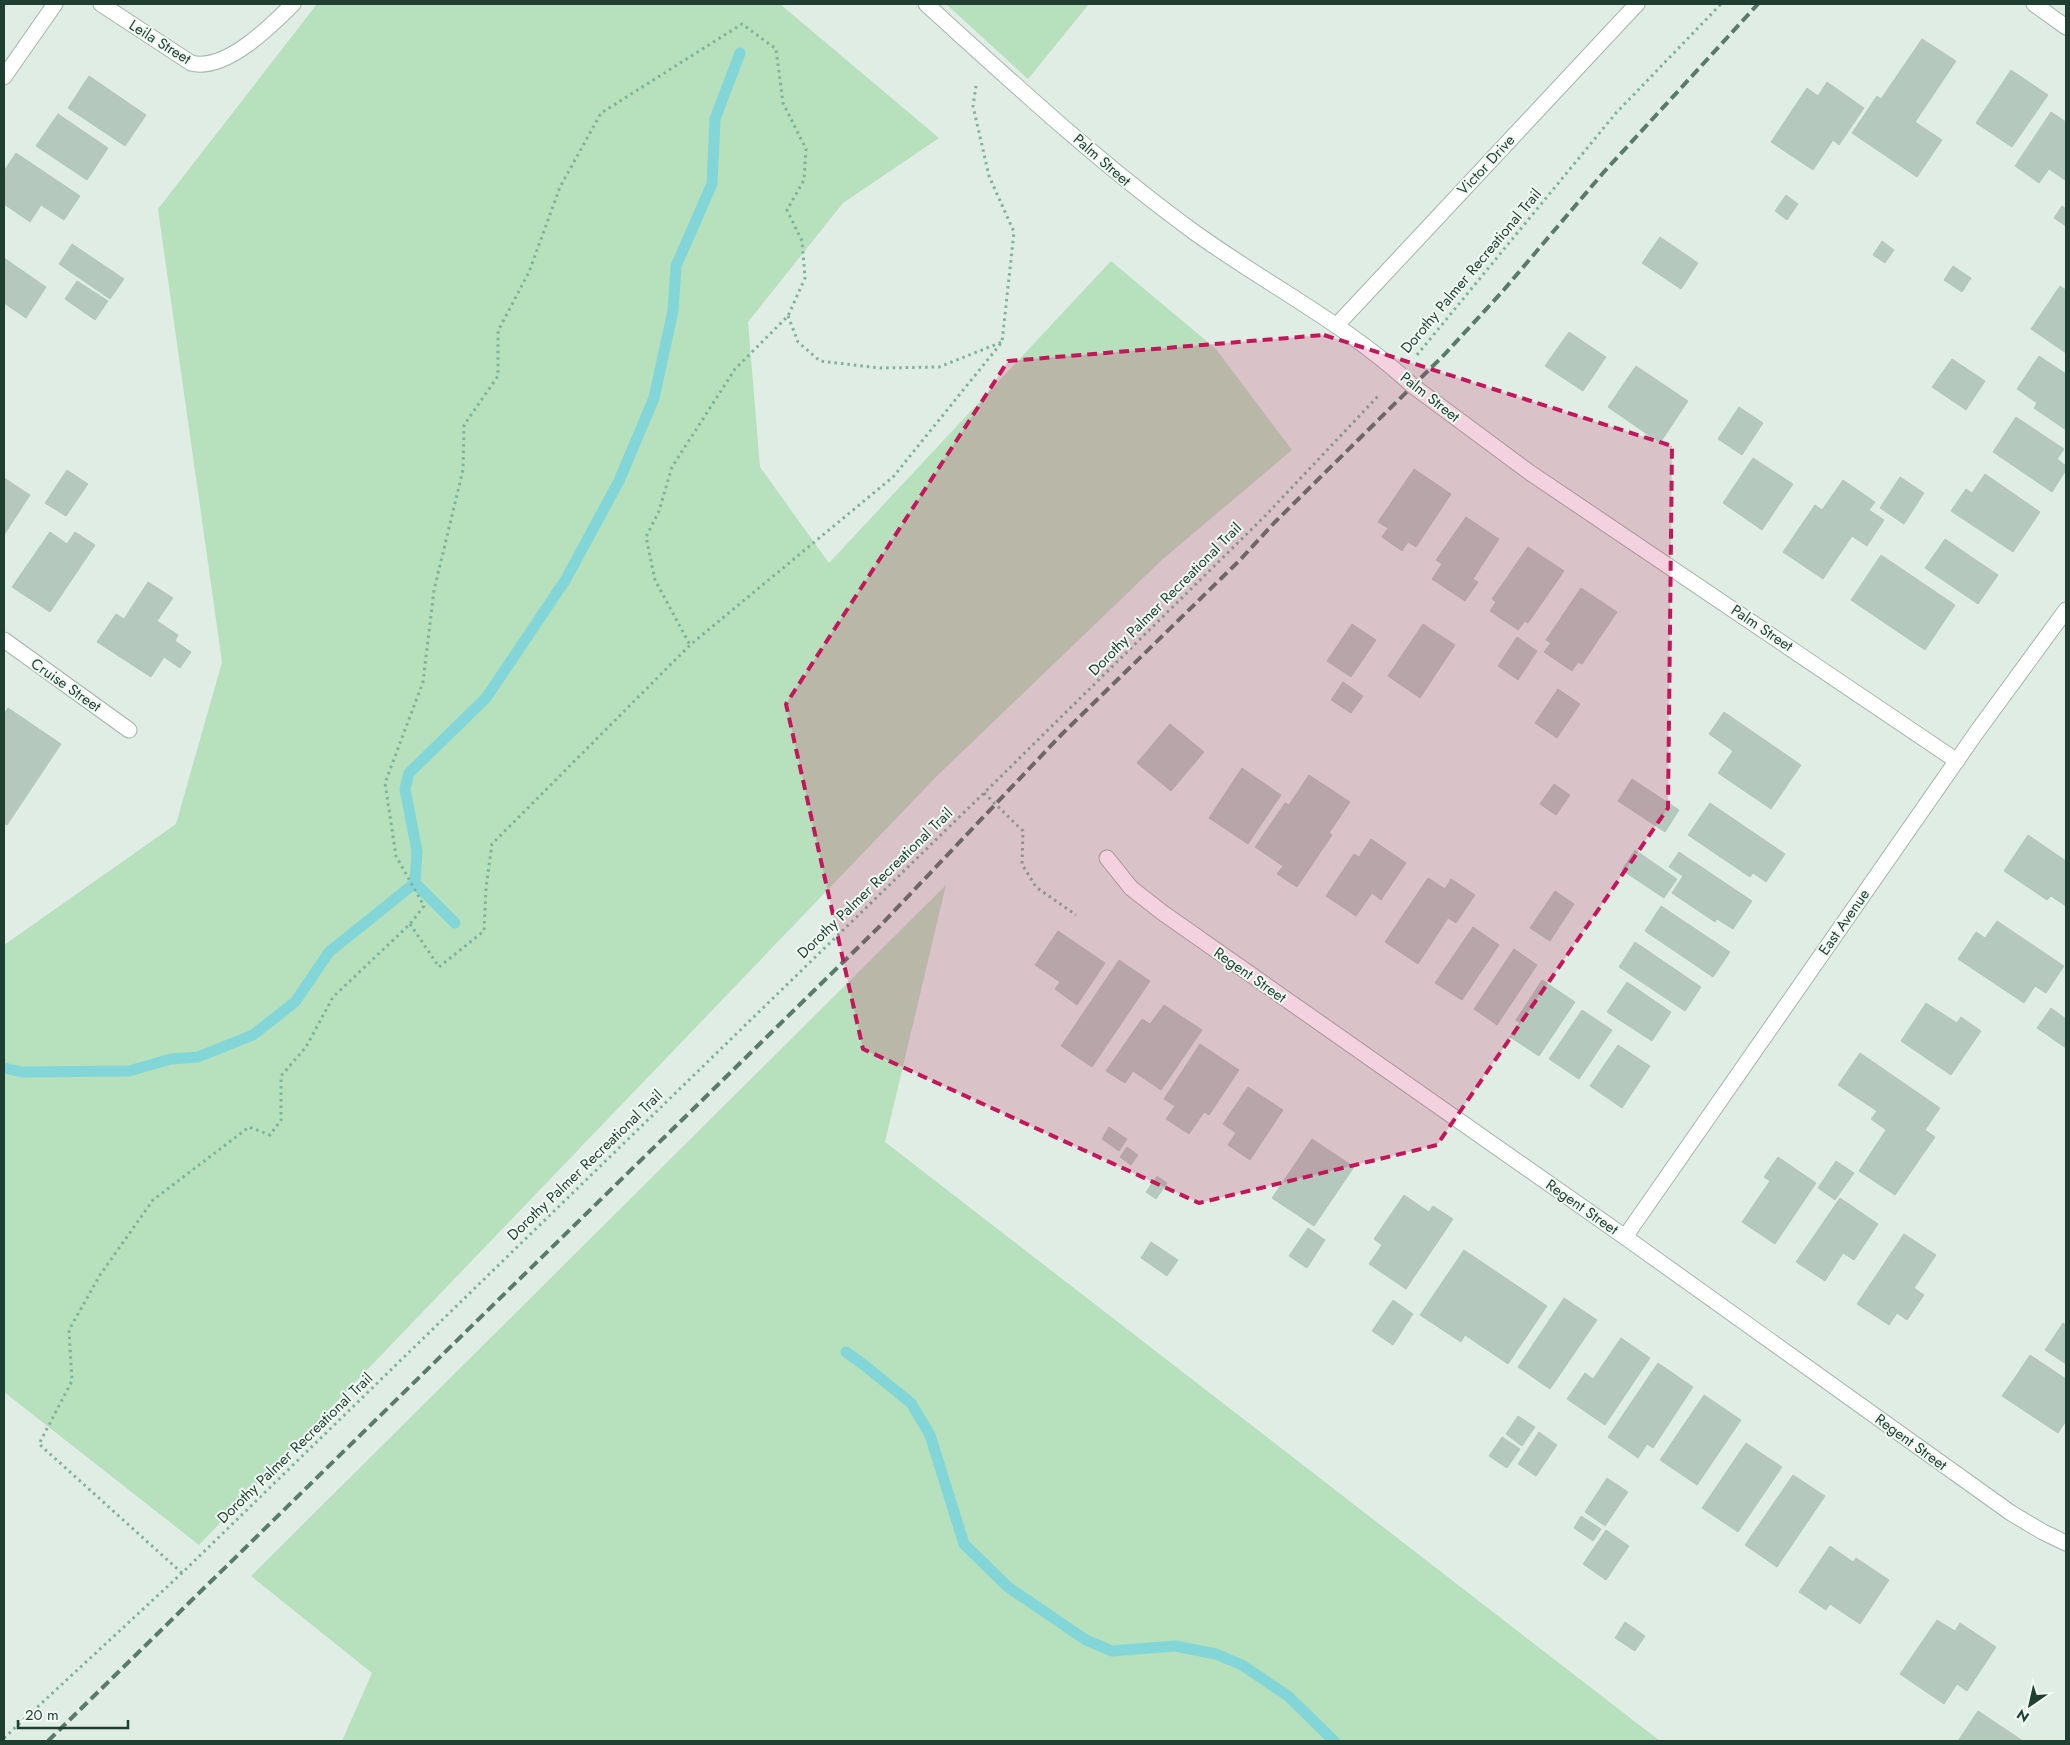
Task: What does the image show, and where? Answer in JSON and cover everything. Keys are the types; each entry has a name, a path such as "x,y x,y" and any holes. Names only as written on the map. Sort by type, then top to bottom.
{"street":[{"path":"4,77 55,4"},
{"name":"Leila Street","path":"101,4 182,58 201,66 226,59 276,21 293,4"},
{"name":"Palm Street","path":"926,4 1129,184 1247,269 1336,326 1529,472 1957,761"},
{"name":"Victor Drive","path":"1336,326 1637,4"},
{"path":"2034,4 2066,27"},
{"name":"East Avenue","path":"1624,1237 1957,761 2066,610"},
{"name":"Cruise Street","path":"4,640 129,730"},
{"name":"Regent Street","path":"1107,858 1131,888 1162,914 1624,1237 2011,1513 2066,1543"}],"path":[{"name":"Dorothy Palmer Recreational Trail","path":"4,1738 182,1573 984,793 1265,516 1428,344 1616,113 1720,4"},
{"path":"182,1573 39,1444 72,1381 69,1330 100,1275 153,1200 249,1127 270,1135 280,1120 281,1076 306,1047 333,997 410,924 424,906 396,856 385,783 423,682 434,590 463,470 464,425 498,376 498,331 529,272 560,187 601,113 742,24 776,49 783,103 806,149 804,180 788,210 802,241 805,278 788,316 735,369 672,468 659,511 646,537 655,580 690,645"},
{"path":"410,924 439,967 484,931 486,888 492,844 690,645 893,478 1002,342 1014,232 989,176 973,106 980,53"},
{"path":"788,316 798,342 820,361 880,368 939,367 1002,342"},
{"path":"984,793 1023,831 1022,864 1036,887 1076,915"}],"highlighted area":[{"path":"1324,335 1672,446 1668,808 1437,1145 1199,1203 863,1049 786,704 1008,361"}],"green space":[{"path":"317,4 780,4 939,138 843,203 748,322 760,467 829,563 1111,261 1216,349 1292,450 1163,559 937,776 199,1545 4,1392 4,945 176,824 222,662 158,209"},
{"path":"946,4 1089,4 1028,79"},
{"path":"946,885 885,1142 1660,1741 342,1741 372,1673 251,1576"}],"building":[{"path":"1922,39 1956,61 1915,122 1942,140 1917,177 1852,133 1877,96 1881,99"},
{"path":"2011,70 2048,95 2012,147 1976,123"},
{"path":"89,76 146,115 125,146 68,108"},
{"path":"1827,82 1864,108 1839,145 1833,140 1813,170 1771,142 1807,88 1818,96"},
{"path":"2051,112 2066,122 2066,178 2065,180 2049,169 2039,183 2015,166"},
{"path":"58,114 108,148 87,180 36,146"},
{"path":"16,153 80,196 64,220 41,205 30,222 4,204 4,171"},
{"path":"1786,195 1798,204 1787,220 1775,211"},
{"path":"2062,206 2066,209 2066,226 2054,218"},
{"path":"1660,237 1698,263 1681,289 1642,263"},
{"path":"1882,241 1894,250 1885,263 1873,255"},
{"path":"72,244 124,279 110,299 59,264"},
{"path":"4,258 46,287 26,318 4,303"},
{"path":"1953,266 1971,278 1962,292 1944,280"},
{"path":"77,281 108,301 95,320 65,299"},
{"path":"2060,286 2066,290 2066,353 2031,329"},
{"path":"1569,332 1606,357 1583,391 1545,366"},
{"path":"2039,356 2066,374 2066,430 2034,408 2037,403 2017,389"},
{"path":"1952,359 1985,381 1966,410 1932,387"},
{"path":"1636,366 1688,401 1660,443 1608,407"},
{"path":"1739,407 1763,423 1742,455 1718,439"},
{"path":"2016,417 2064,449 2057,459 2066,466 2066,470 2052,492 1993,452"},
{"path":"1753,458 1793,484 1762,530 1723,503"},
{"path":"1414,469 1451,494 1416,547 1408,542 1402,551 1382,537 1388,528 1378,522"},
{"path":"67,470 88,484 66,516 45,503"},
{"path":"1985,474 2040,512 2013,552 1951,511 1966,489 1972,493"},
{"path":"1900,477 1924,493 1904,524 1880,508"},
{"path":"4,478 30,495 4,535"},
{"path":"1843,480 1875,502 1869,510 1884,520 1867,546 1852,536 1823,579 1783,552 1815,505 1822,510"},
{"path":"1466,517 1499,539 1473,579 1478,582 1465,601 1432,579 1442,564 1436,560"},
{"path":"50,532 67,544 75,532 95,545 50,612 12,587"},
{"path":"1945,539 1998,575 1978,604 1925,568"},
{"path":"1528,547 1564,571 1528,623 1525,621 1518,630 1490,611 1496,602 1492,599"},
{"path":"1881,555 1955,605 1925,650 1851,600"},
{"path":"148,582 173,598 157,621 178,635 175,641 191,652 180,668 164,657 151,677 97,642 116,614 124,619"},
{"path":"1581,588 1617,612 1582,664 1578,662 1572,671 1544,652 1551,643 1546,640"},
{"path":"1352,624 1376,640 1351,677 1327,661"},
{"path":"1423,624 1455,645 1420,698 1388,676"},
{"path":"1517,637 1537,651 1518,680 1498,666"},
{"path":"1343,682 1363,696 1351,713 1331,700"},
{"path":"1558,689 1580,704 1557,738 1535,723"},
{"path":"8,708 61,744 7,825 4,823 4,714"},
{"path":"1724,712 1801,765 1771,809 1718,773 1733,751 1709,734"},
{"path":"1170,724 1204,752 1171,791 1137,763"},
{"path":"1242,768 1281,795 1248,844 1209,818"},
{"path":"1309,775 1350,802 1329,833 1332,835 1297,887 1277,874 1283,866 1255,847 1285,803 1289,805"},
{"path":"1632,779 1679,810 1665,832 1618,801"},
{"path":"1554,784 1570,795 1556,815 1540,804"},
{"path":"1710,803 1785,854 1766,882 1753,873 1750,877 1688,835"},
{"path":"2028,835 2066,861 2066,906 2051,896 2047,900 2004,871"},
{"path":"1371,839 1406,863 1381,900 1372,893 1356,916 1326,896 1354,854 1359,857"},
{"path":"1635,850 1677,879 1664,898 1622,870"},
{"path":"1679,852 1752,901 1733,929 1717,919 1715,922 1672,893 1683,876 1669,867"},
{"path":"1428,878 1445,889 1451,879 1475,895 1456,923 1448,918 1418,964 1385,942"},
{"path":"1555,891 1574,904 1550,941 1530,928"},
{"path":"1661,906 1730,952 1713,977 1645,931"},
{"path":"1997,921 2064,966 2046,993 2035,986 2024,1003 1958,959 1976,932 1985,938"},
{"path":"1473,927 1499,945 1462,1000 1435,983"},
{"path":"1058,931 1105,963 1077,1005 1055,989 1060,982 1035,965"},
{"path":"1635,942 1701,987 1685,1011 1619,967"},
{"path":"1514,949 1537,965 1497,1025 1474,1009"},
{"path":"1119,960 1150,981 1092,1067 1061,1046"},
{"path":"1542,980 1575,1002 1539,1056 1510,1037 1520,1023 1516,1020"},
{"path":"1627,982 1671,1012 1652,1041 1607,1012"},
{"path":"1926,1003 1957,1023 1961,1017 1981,1031 1951,1075 1901,1041"},
{"path":"1164,1005 1202,1030 1161,1090 1133,1071 1125,1083 1106,1071 1142,1019 1150,1024"},
{"path":"2051,1008 2066,1019 2066,1048 2037,1028"},
{"path":"1582,1010 1612,1030 1579,1079 1549,1059"},
{"path":"1200,1044 1239,1070 1209,1115 1204,1112 1189,1134 1166,1119 1175,1106 1164,1099"},
{"path":"1618,1045 1650,1066 1622,1108 1590,1086"},
{"path":"1860,1053 1940,1108 1925,1130 1935,1137 1895,1195 1859,1171 1886,1130 1871,1119 1877,1111 1838,1085"},
{"path":"1248,1087 1283,1110 1250,1160 1228,1145 1236,1133 1223,1124"},
{"path":"1109,1127 1127,1139 1119,1151 1102,1139"},
{"path":"1312,1139 1354,1167 1314,1226 1272,1198"},
{"path":"1127,1147 1138,1155 1131,1165 1120,1157"},
{"path":"1778,1157 1816,1183 1775,1244 1742,1222 1770,1181 1764,1177"},
{"path":"1836,1161 1854,1173 1835,1200 1818,1188"},
{"path":"1157,1176 1167,1183 1156,1199 1146,1192"},
{"path":"1404,1195 1429,1212 1433,1206 1453,1219 1406,1289 1369,1264 1382,1245 1374,1239"},
{"path":"1840,1198 1878,1224 1854,1260 1843,1253 1825,1281 1796,1262"},
{"path":"1308,1228 1325,1240 1307,1268 1289,1256"},
{"path":"1904,1234 1936,1255 1914,1288 1924,1295 1907,1320 1897,1313 1889,1325 1857,1304"},
{"path":"1151,1242 1178,1260 1167,1276 1141,1258"},
{"path":"1464,1250 1547,1306 1508,1364 1465,1335 1461,1342 1420,1315"},
{"path":"1564,1298 1597,1320 1550,1389 1518,1367"},
{"path":"1393,1300 1413,1314 1393,1345 1372,1331"},
{"path":"2063,1323 2066,1325 2066,1364 2045,1350"},
{"path":"1621,1338 1650,1358 1605,1425 1567,1399 1585,1373 1593,1379"},
{"path":"2030,1355 2066,1379 2066,1410 2016,1376"},
{"path":"1658,1363 1693,1387 1653,1448 1647,1444 1638,1458 1608,1437"},
{"path":"2016,1376 2066,1410 2066,1421 2058,1433 2002,1396"},
{"path":"1704,1395 1741,1420 1697,1485 1660,1460"},
{"path":"1518,1416 1535,1427 1522,1446 1506,1434"},
{"path":"1539,1432 1557,1445 1536,1476 1518,1464"},
{"path":"1502,1437 1520,1449 1507,1468 1489,1456"},
{"path":"1746,1443 1782,1467 1738,1532 1702,1508"},
{"path":"1793,1475 1825,1496 1777,1567 1745,1545"},
{"path":"1607,1478 1628,1492 1605,1526 1585,1512"},
{"path":"1581,1516 1601,1529 1593,1541 1574,1528"},
{"path":"1606,1530 1629,1546 1606,1580 1583,1564"},
{"path":"1830,1546 1853,1562 1856,1558 1889,1580 1860,1624 1830,1604 1826,1610 1799,1592"},
{"path":"1937,1620 1955,1631 1960,1623 1996,1647 1967,1691 1957,1684 1944,1704 1900,1674"},
{"path":"1625,1622 1645,1636 1635,1651 1615,1638"},
{"path":"1978,1711 2023,1741 1958,1741"}],"waterway":[{"path":"455,923 415,883 417,851 405,789 409,773 486,698 566,579 619,481 654,398 673,311 676,266 712,184 715,119 740,53"},
{"path":"4,1068 22,1072 129,1071 171,1059 198,1057 253,1035 295,1002 329,952 415,883"},
{"path":"846,1352 911,1403 930,1435 964,1544 1008,1587 1086,1640 1112,1651 1175,1646 1216,1654 1242,1665 1288,1696 1334,1741"}],"railway":[{"path":"48,1741 880,926 1062,734 1239,561 1274,523 1444,355 1502,292 1603,173 1758,4"}]}
